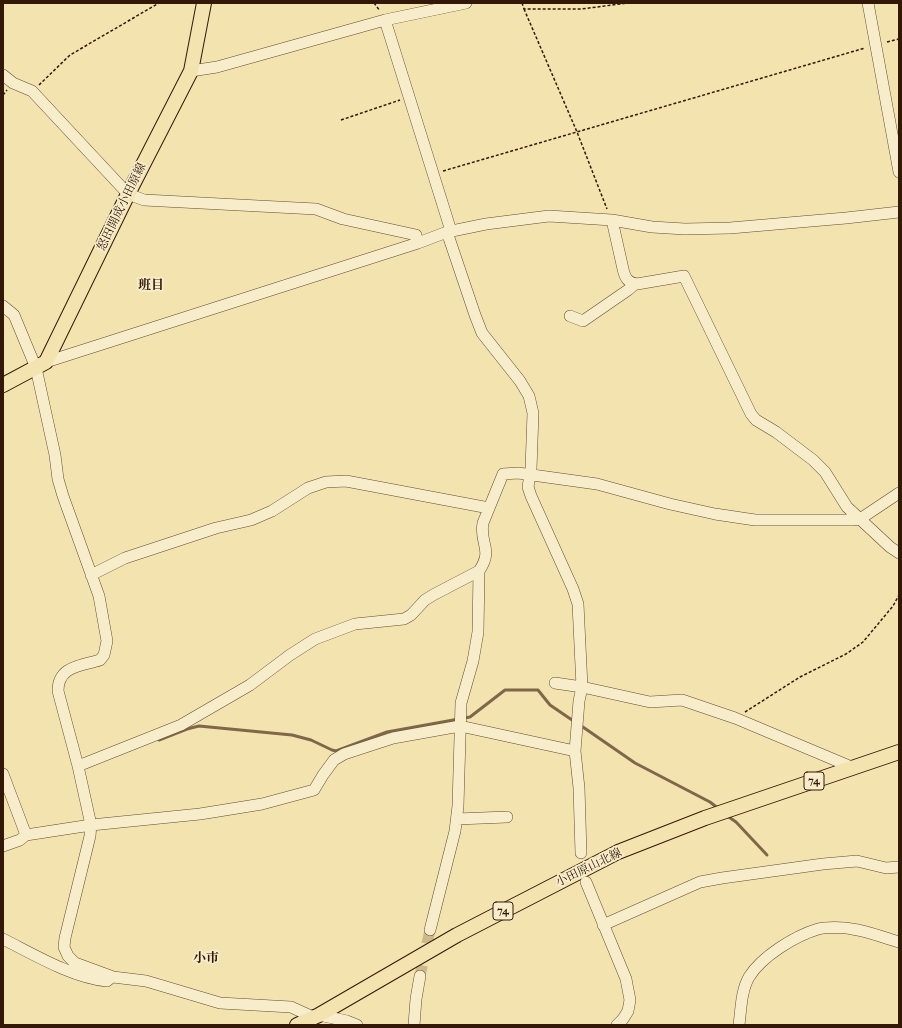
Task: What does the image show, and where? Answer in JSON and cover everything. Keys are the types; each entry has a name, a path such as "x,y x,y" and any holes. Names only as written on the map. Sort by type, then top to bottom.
{"main road":[{"name":"怒田開成小田原線","path":"41,365 191,71 204,3"},
{"path":"3,384 41,365"},
{"name":"小田原山北線","path":"297,1025 316,1016 457,935 611,856 724,812 899,752"}],"street":[{"path":"191,71 217,67 385,20 466,3"},
{"path":"868,3 899,172"},
{"path":"385,20 410,97 475,315 482,333 520,381 529,396 533,413 528,487 573,589 578,604 582,686 579,701 575,751 579,788 581,853"},
{"path":"3,75 13,83 32,92 128,194 144,200 316,209 343,219 416,235 418,243"},
{"path":"41,365 418,243 449,231 486,224 548,216 612,220 652,227 700,229 730,228 874,216 899,212"},
{"path":"612,220 625,276 635,284"},
{"path":"570,316 583,322 635,284 684,276 751,414 756,420 776,432 813,460 825,472 847,507 890,547 899,553"},
{"path":"3,306 14,315 41,365 58,479 99,596 106,629 106,648 104,655 100,660 66,671 61,676 58,684 58,690 78,766 90,825 90,836 64,947 68,956 75,963 113,977 146,981 220,1002 292,1007 334,1025"},
{"path":"78,766 181,725 250,685 290,655 315,639 355,624 404,619 411,615 429,597 479,571 487,554 482,532 483,523 503,474 530,474 597,484 708,512 755,520 860,519 899,493"},
{"path":"91,575 132,556 216,528 251,520 272,511 308,488 326,482 346,481 489,508"},
{"path":"430,930 457,819 461,703 473,661 478,632 479,571"},
{"path":"555,683 582,686 650,702 682,700 735,718 854,768"},
{"path":"3,846 20,840 26,835 90,825 200,814 262,804 314,790 322,775 334,760 344,754 393,738 460,726 575,751"},
{"path":"3,774 26,835"},
{"path":"457,819 507,818"},
{"path":"603,925 693,885 707,881 823,864 857,861 886,868 899,867"},
{"path":"586,882 626,979 630,1000 628,1011 617,1025"},
{"path":"739,1025 744,994 749,978 758,965 796,937 820,928 851,929 899,942"},
{"path":"3,939 64,969 99,980 107,981 113,977"},
{"path":"414,1025 420,976"},
{"path":"316,1016 347,1021 357,1025"}],"path":[{"path":"32,92 70,55 159,3"},
{"path":"522,3 577,132 612,220"},
{"path":"524,9 581,9 628,3"},
{"path":"433,174 899,39"},
{"path":"341,120 410,97"},
{"path":"735,718 800,677 846,654 863,642 893,606 899,595"}],"waterway":[{"path":"159,740 199,726 292,735 311,740 336,751 387,732 470,717 505,690 538,690 550,705 575,722"},
{"path":"580,725 635,763 710,802 719,809"},
{"path":"726,815 736,822 767,855"}],"tunnel":[{"path":"420,976 430,930"}],"district":[{"name":"班目","path":"151,286"},
{"name":"小市","path":"206,959"}]}
